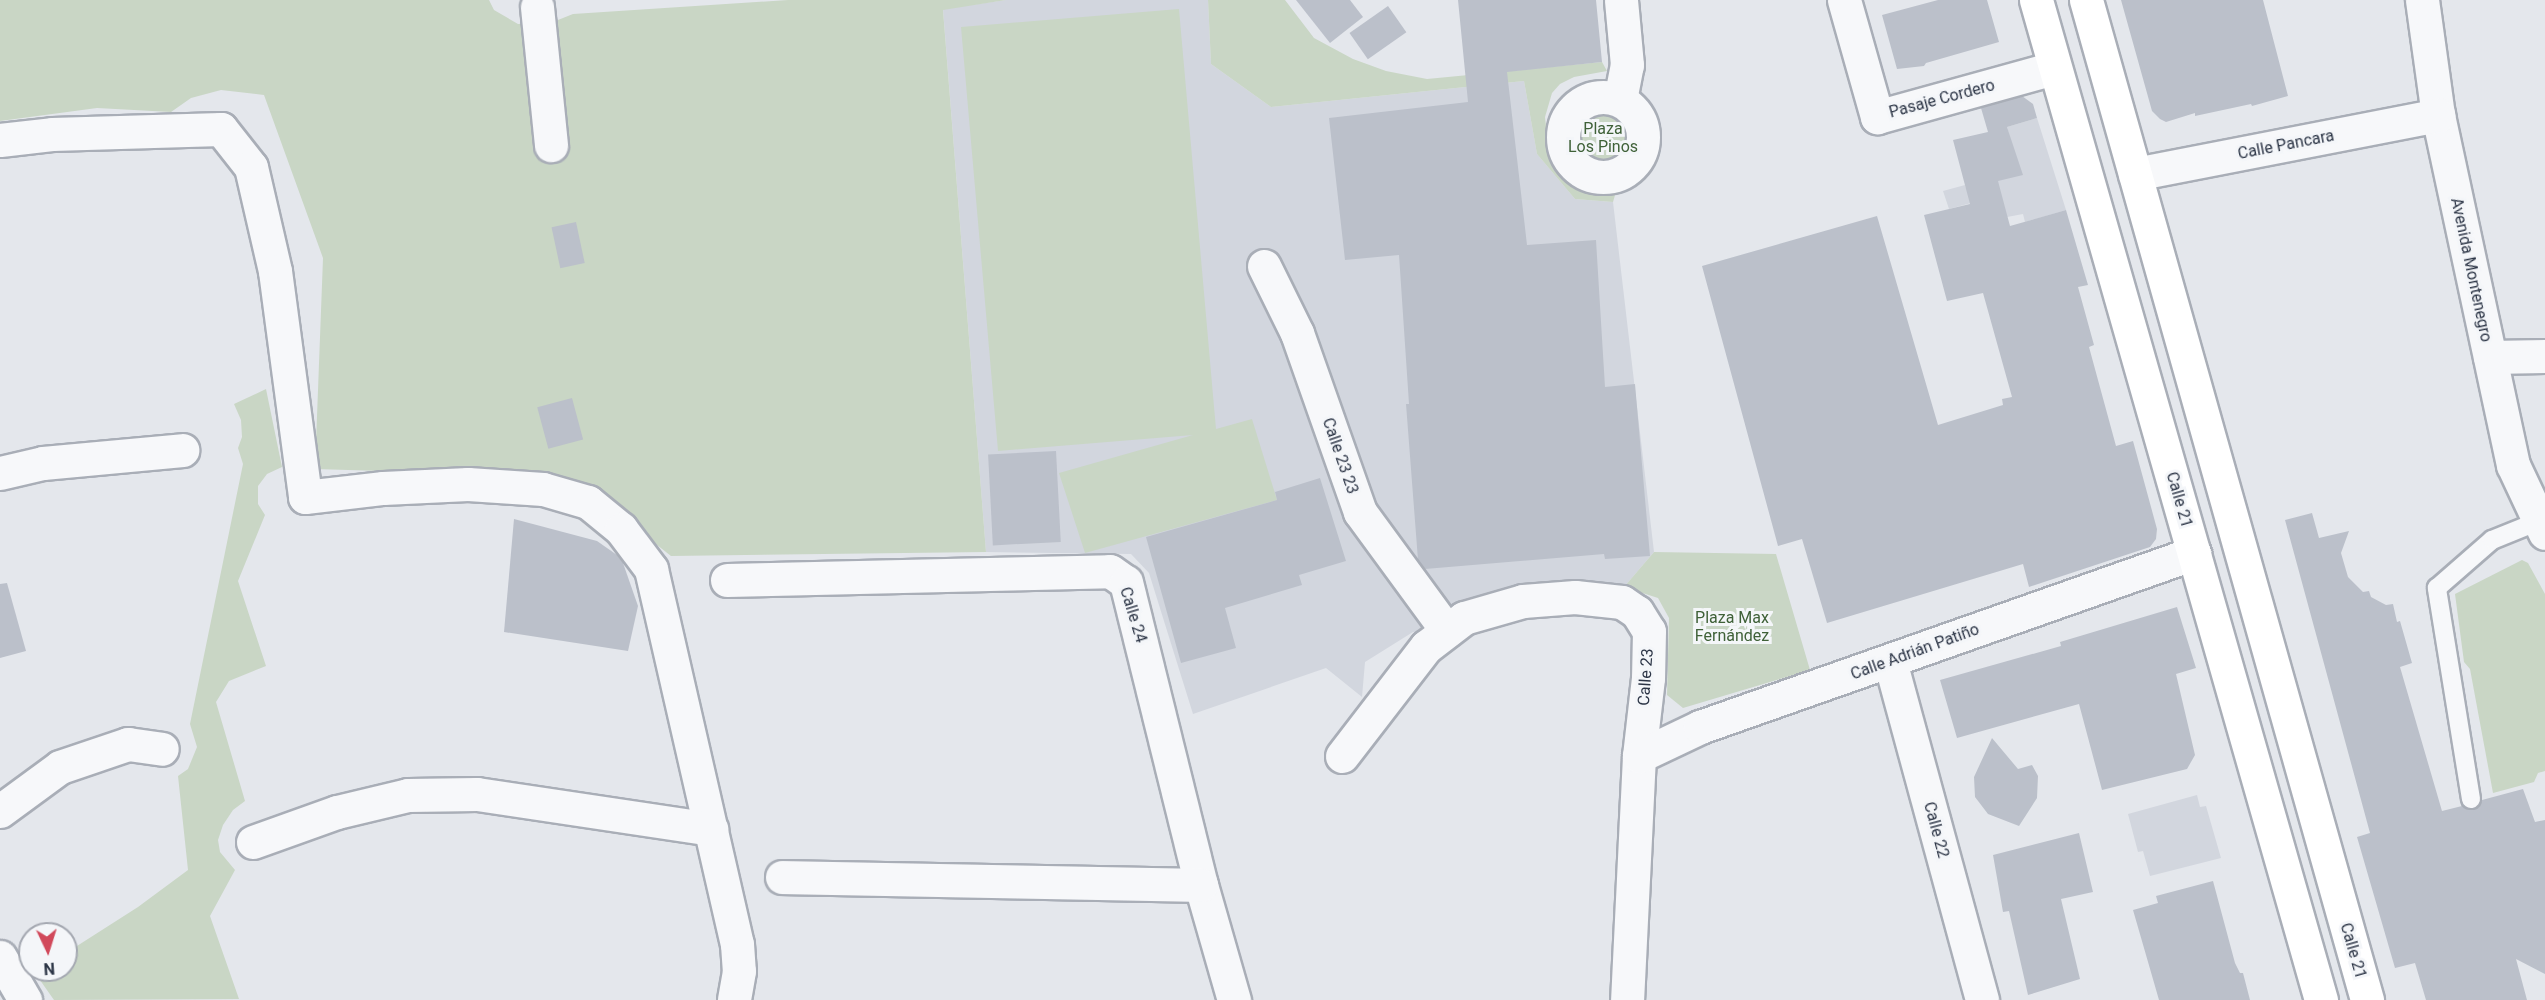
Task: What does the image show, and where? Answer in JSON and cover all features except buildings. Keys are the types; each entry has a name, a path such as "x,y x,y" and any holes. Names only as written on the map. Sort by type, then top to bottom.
{"main road":[{"name":"Calle 21","path":"2036,0 2321,1000"},
{"name":"Calle 21","path":"2086,0 2367,1000"},
{"path":"2054,68 2102,54"},
{"path":"2091,188 2135,174"},
{"path":"2194,553 2238,542"}],"street":[{"path":"1620,100 1627,65 1621,0"},
{"name":"Pasaje Cordero","path":"1844,0 1877,117 2054,68"},
{"name":"Avenida Montenegro","path":"2422,0 2438,115 2513,465 2542,527"},
{"path":"541,2 551,145"},
{"name":"Calle Pancara","path":"2135,174 2438,115"},
{"path":"0,140 52,134 221,129 251,166 275,271 305,497 383,488 468,484 543,489 588,502 621,530 651,569 736,944 739,970 734,1000"},
{"name":"Calle 23 23","path":"1264,266 1297,333 1360,512 1447,631"},
{"path":"2490,357 2545,356"},
{"path":"0,473 43,463 182,450"},
{"name":"Calle Adrián Patiño","path":"1639,756 1700,727 2194,553"},
{"name":"Calle 24","path":"727,579 1110,571 1126,582 1201,885 1234,1000"},
{"name":"Calle 23","path":"1342,756 1426,647 1464,618 1523,601 1575,597 1622,602 1637,612 1649,632 1648,678 1639,756 1627,1000"},
{"name":"Calle 22","path":"1890,661 1982,1000"},
{"path":"0,811 60,767 128,744 162,749"},
{"path":"253,842 337,812 408,795 477,794 711,829"},
{"path":"782,877 1201,885"},
{"path":"0,957 25,1000"}],"lane":[{"path":"2471,799 2437,588 2492,540 2542,527"}],"shaded area":[{"path":"1006,0 1208,0 1211,64 1271,107 1524,81 1537,154 1575,199 1613,202 1654,552 1624,587 1447,631 1413,632 1365,662 1362,697 1326,668 1193,714 1149,573 1131,554 986,552 943,9"},
{"path":"2037,118 2066,210 2025,222 2023,214 2007,217 2001,195 1949,209 1943,191 1965,185 1966,188 2020,174 2007,127"},
{"path":"2197,795 2200,807 2206,806 2221,858 2150,876 2143,851 2138,852 2128,814"}],"green space":[{"path":"0,0 489,0 494,10 518,24 553,22 573,14 788,0 1006,0 943,10 986,552 671,556 623,518 415,472 315,469 323,258 264,95 221,90 191,98 171,112 97,108 0,121"},
{"path":"1208,0 1285,0 1314,38 1353,59 1386,71 1427,79 1602,62 1607,71 1574,77 1560,84 1552,93 1545,117 1548,145 1563,166 1588,183 1618,185 1613,202 1575,199 1537,154 1524,81 1271,107 1211,64"},
{"path":"1179,9 1216,429 1252,419 1277,500 1085,553 1059,473 1193,435 998,451 961,27"},
{"name":"Plaza Los Pinos","path":"1603,111 1613,113 1622,119 1628,128 1630,138 1628,148 1622,157 1613,163 1603,165 1593,163 1584,157 1578,148 1576,138 1578,128 1584,119 1593,113"},
{"path":"266,389 282,467 267,474 258,486 258,504 265,515 238,581 266,666 229,681 216,702 245,801 233,810 223,825 218,840 220,852 235,870 210,916 239,999 54,1000 41,982 78,982 78,945 138,907 188,870 178,776 188,769 197,747 190,724 243,464 238,448 242,437 241,420 234,404"},
{"name":"Plaza Max Fernández","path":"1654,552 1776,554 1810,670 1683,708 1667,695 1669,618 1658,598 1624,587"},
{"path":"2522,560 2528,563 2545,594 2545,771 2538,773 2534,782 2493,793 2470,669 2464,662 2455,594"}]}
